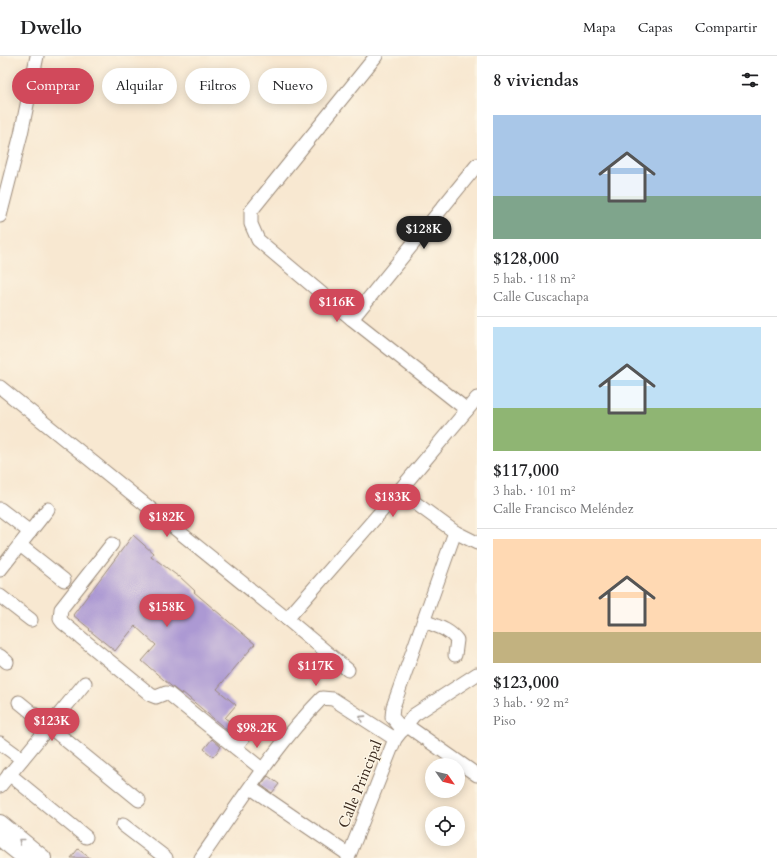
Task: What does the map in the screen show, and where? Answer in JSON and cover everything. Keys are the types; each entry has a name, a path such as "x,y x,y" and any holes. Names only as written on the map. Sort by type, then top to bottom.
{"main road":[{"path":"0,823 43,858"},
{"path":"0,838 24,858"}],"street":[{"path":"0,216 37,56"},
{"path":"376,56 251,211 251,224 258,240 352,319 467,410"},
{"path":"352,319 477,165"},
{"path":"0,387 348,670"},
{"path":"287,619 399,491 477,398"},
{"path":"399,491 455,532 477,543"},
{"path":"0,570 48,508"},
{"path":"0,509 30,532"},
{"path":"401,732 392,717 394,707 455,532"},
{"path":"112,544 62,609 60,619 153,697 166,693 169,694 263,770"},
{"path":"20,545 64,580"},
{"path":"0,596 31,620"},
{"path":"424,621 448,631 453,635 457,640 455,655"},
{"path":"401,732 414,715 477,674"},
{"path":"0,786 85,683"},
{"path":"201,858 263,770 306,715 322,698 333,699 401,732 477,775"},
{"path":"18,702 139,800"},
{"name":"Calle Principal","path":"348,857 401,732"},
{"path":"235,747 245,734"},
{"path":"0,743 22,759"},
{"path":"9,774 86,837"},
{"path":"251,788 348,857"},
{"path":"123,825 166,858"}],"building":[{"path":"133,535 153,553 151,556 179,576 195,591 194,592 255,644 217,689 236,705 225,718 239,729 234,736 182,692 181,694 142,661 156,645 135,626 115,651 73,615"},
{"path":"212,739 221,747 213,757 204,749"},
{"path":"268,776 279,784 272,793 261,785"},
{"path":"78,849 90,858 71,858"}]}
